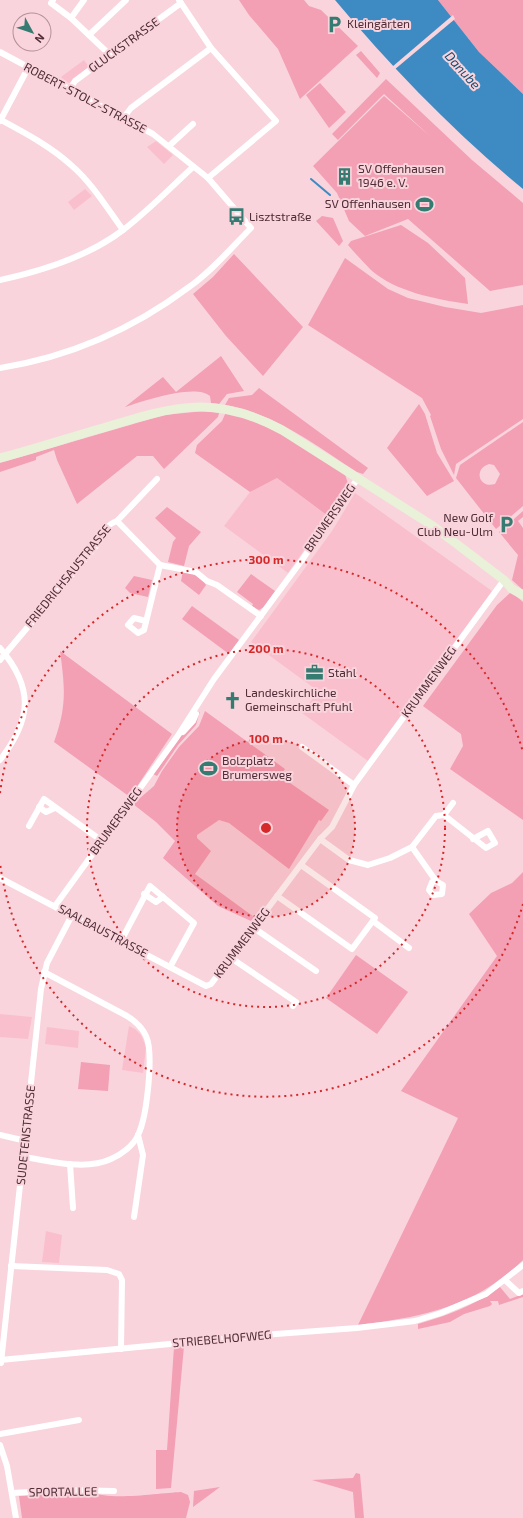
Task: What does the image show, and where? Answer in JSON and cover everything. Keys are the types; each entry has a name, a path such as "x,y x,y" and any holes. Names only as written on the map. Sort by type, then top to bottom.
{"street":[{"path":"71,18 84,0"},
{"path":"89,35 126,0"},
{"path":"52,1 110,55"},
{"path":"180,2 211,48 276,121 208,178"},
{"name":"GLUCKSTRASSE","path":"70,89 75,82 180,2"},
{"path":"124,117 131,108 211,48"},
{"name":"ROBERT-STOLZ-STRASSE","path":"0,52 124,117 153,134 208,178 251,228 190,287 161,307 88,345 54,356 0,368"},
{"path":"28,68 0,121 40,142 72,165 93,189 123,230"},
{"path":"169,146 193,124"},
{"path":"0,280 39,270 76,256 103,243 123,230 193,167"},
{"path":"0,458 169,408 210,407 242,412 266,422 433,526 504,580 516,585 523,594"},
{"name":"BRUMERSWEG","path":"55,906 177,737 193,721 198,704 214,679 261,616 358,478"},
{"name":"FRIEDRICHSAUSTRASSE","path":"0,660 96,546 100,535 111,523 117,521 157,479"},
{"path":"117,521 160,565 196,572 207,581 217,585 261,616"},
{"path":"146,621 160,565"},
{"name":"KRUMMENWEG","path":"206,986 211,984 217,978 301,865 320,839 328,824 341,808 354,785 504,580"},
{"path":"0,648 18,673 24,697 21,726 15,739 0,760"},
{"path":"302,747 354,785"},
{"path":"30,826 44,799 102,841"},
{"path":"320,839 349,860 368,864 397,855 412,847 436,816 444,815 453,803"},
{"path":"39,808 46,812 55,808"},
{"path":"444,815 473,839"},
{"path":"412,847 436,881"},
{"path":"277,896 352,949 375,918 301,865"},
{"name":"SAALBAUSTRASSE","path":"0,878 206,986"},
{"path":"120,941 144,894 150,886 200,929"},
{"path":"144,894 156,902 163,897"},
{"name":"SUDETENSTRASSE","path":"1,1362 44,972 72,915"},
{"path":"373,921 409,948"},
{"path":"170,967 194,923"},
{"path":"254,928 316,971"},
{"path":"231,958 296,1002 293,1006"},
{"path":"44,972 131,1018 140,1025 146,1036 150,1059 144,1112 138,1135 140,1149 143,1155 134,1217"},
{"path":"0,1135 26,1142"},
{"path":"128,1148 138,1135"},
{"path":"24,1157 70,1164 95,1164 112,1159 128,1148 134,1146 140,1149"},
{"path":"70,1164 73,1208"},
{"name":"STRIEBELHOFWEG","path":"1,1362 415,1321 441,1313 486,1294 523,1265"},
{"path":"11,1266 107,1270 119,1274 122,1280 121,1349"},
{"path":"505,1280 519,1293 523,1291"},
{"path":"0,1434 79,1420"},
{"path":"0,1445 12,1493 16,1518"},
{"name":"SPORTALLEE","path":"12,1493 67,1490 114,1491"}],"shaded area":[{"path":"239,0 304,0 309,6 321,10 358,46 300,99 278,49 249,15"},
{"path":"438,0 523,0 523,94 479,52"},
{"path":"361,51 380,73 377,78 356,55"},
{"path":"84,60 89,67 69,83 61,77"},
{"name":"SV Offenhausen","path":"386,79 472,160 523,203 523,285 490,291 408,219 365,236 349,221 337,193 313,166 384,96 431,137 384,94 338,140 332,134"},
{"path":"320,83 346,112 329,128 306,95"},
{"path":"156,141 173,155 164,164 147,147"},
{"path":"85,189 92,196 74,210 68,202"},
{"path":"322,216 333,218 343,241 339,246 316,221"},
{"path":"401,225 428,243 465,278 468,304 429,297 392,284 371,270 348,245 351,241"},
{"path":"234,254 303,327 263,376 226,336 193,294 213,277"},
{"path":"345,258 388,289 408,298 445,307 481,313 523,305 523,419 456,464 454,475 441,449 430,416 431,415 422,398 308,325"},
{"path":"221,356 244,391 227,394 219,404 211,403 210,396 203,392 193,391 169,394 125,407 163,377 176,392"},
{"path":"259,388 368,468 363,474 357,472 294,431 261,415 244,409 225,405 229,398 252,395"},
{"path":"419,404 425,414 437,453 454,481 427,496 387,448"},
{"path":"205,411 219,413 218,417 164,469 153,456 137,456 77,504 54,450 36,457 36,460 0,472 0,463 164,415"},
{"path":"226,412 273,430 345,474 348,484 328,516 277,478 250,492 195,453 197,445 222,421"},
{"name":"New Golf Club Neu-Ulm","path":"523,422 523,506 496,529 456,478 460,465","holes":["489,464 494,465 500,474 495,484 485,484 480,478 481,470 484,466"]},
{"path":"277,478 328,516 288,573 224,526 250,492"},
{"path":"355,493 492,591 368,761 302,713 318,691 251,642 332,531"},
{"path":"167,507 201,532 189,546 184,566 168,562 173,542 176,538 155,518"},
{"name":"New Golf Club Neu-Ulm","path":"523,511 523,517 518,521 523,528 523,590 512,580 518,555 499,532"},
{"path":"183,571 196,576 206,585 199,595 181,581"},
{"path":"251,574 275,591 264,607 259,610 252,606 253,604 237,592"},
{"path":"134,576 152,580 148,597 130,593 125,588"},
{"path":"511,592 523,602 523,820 450,769 463,746 461,734 423,706 497,605"},
{"path":"192,606 239,640 229,654 182,619"},
{"path":"60,651 172,734 130,797 54,742 61,718 64,697"},
{"path":"200,711 196,725 178,745 157,776 153,774 179,738 190,728"},
{"path":"205,711 285,769 280,776 329,810 321,821 319,820 289,869 229,823 219,820 197,835 197,838 211,851 195,874 254,917 251,921 218,906 163,858 175,841 156,822 133,804 154,786 162,771 179,747 199,726"},
{"path":"523,872 523,1260 505,1276 486,1289 467,1299 426,1313 358,1325 458,1118 401,1091 497,956 469,914 491,893 512,883"},
{"path":"356,955 408,992 377,1034 326,998"},
{"path":"0,1014 32,1017 28,1039 0,1037"},
{"path":"129,1026 141,1035 146,1047 143,1073 122,1070"},
{"path":"47,1027 79,1031 78,1048 45,1044"},
{"path":"81,1062 110,1065 108,1091 78,1089"},
{"path":"46,1231 62,1235 59,1263 42,1262"},
{"path":"500,1287 510,1299 523,1294 523,1297 499,1305 498,1301 490,1301 492,1304 490,1306 464,1314 450,1322 418,1329 418,1324 440,1317 480,1300"},
{"path":"184,1346 171,1488 156,1489 156,1450 167,1450 174,1347"},
{"path":"356,1473 360,1474 364,1518 355,1518 353,1492 312,1480 353,1478"},
{"path":"220,1487 193,1507 194,1491"},
{"path":"92,1492 100,1495 122,1496 181,1492 188,1495 190,1502 186,1518 22,1518 19,1496"}],"water":[{"name":"Danube","path":"335,0 438,0 479,52 523,94 523,189 449,123 425,99"}],"pier":[{"path":"453,15 455,19 394,70 392,67"}],"waterway":[{"path":"311,179 330,195"}],"place":[{"name":"Kleingärten","path":"334,24"},
{"name":"SV Offenhausen 1946 e. V.","path":"345,176"},
{"name":"SV Offenhausen","path":"424,204"},
{"name":"Lisztstraße","path":"236,217"},
{"name":"New Golf Club Neu-Ulm","path":"506,525"},
{"name":"Stahl","path":"315,673"},
{"name":"Landeskirchliche Gemeinschaft Pfuhl","path":"232,700"},
{"name":"Bolzplatz Brumersweg","path":"209,768"}]}
